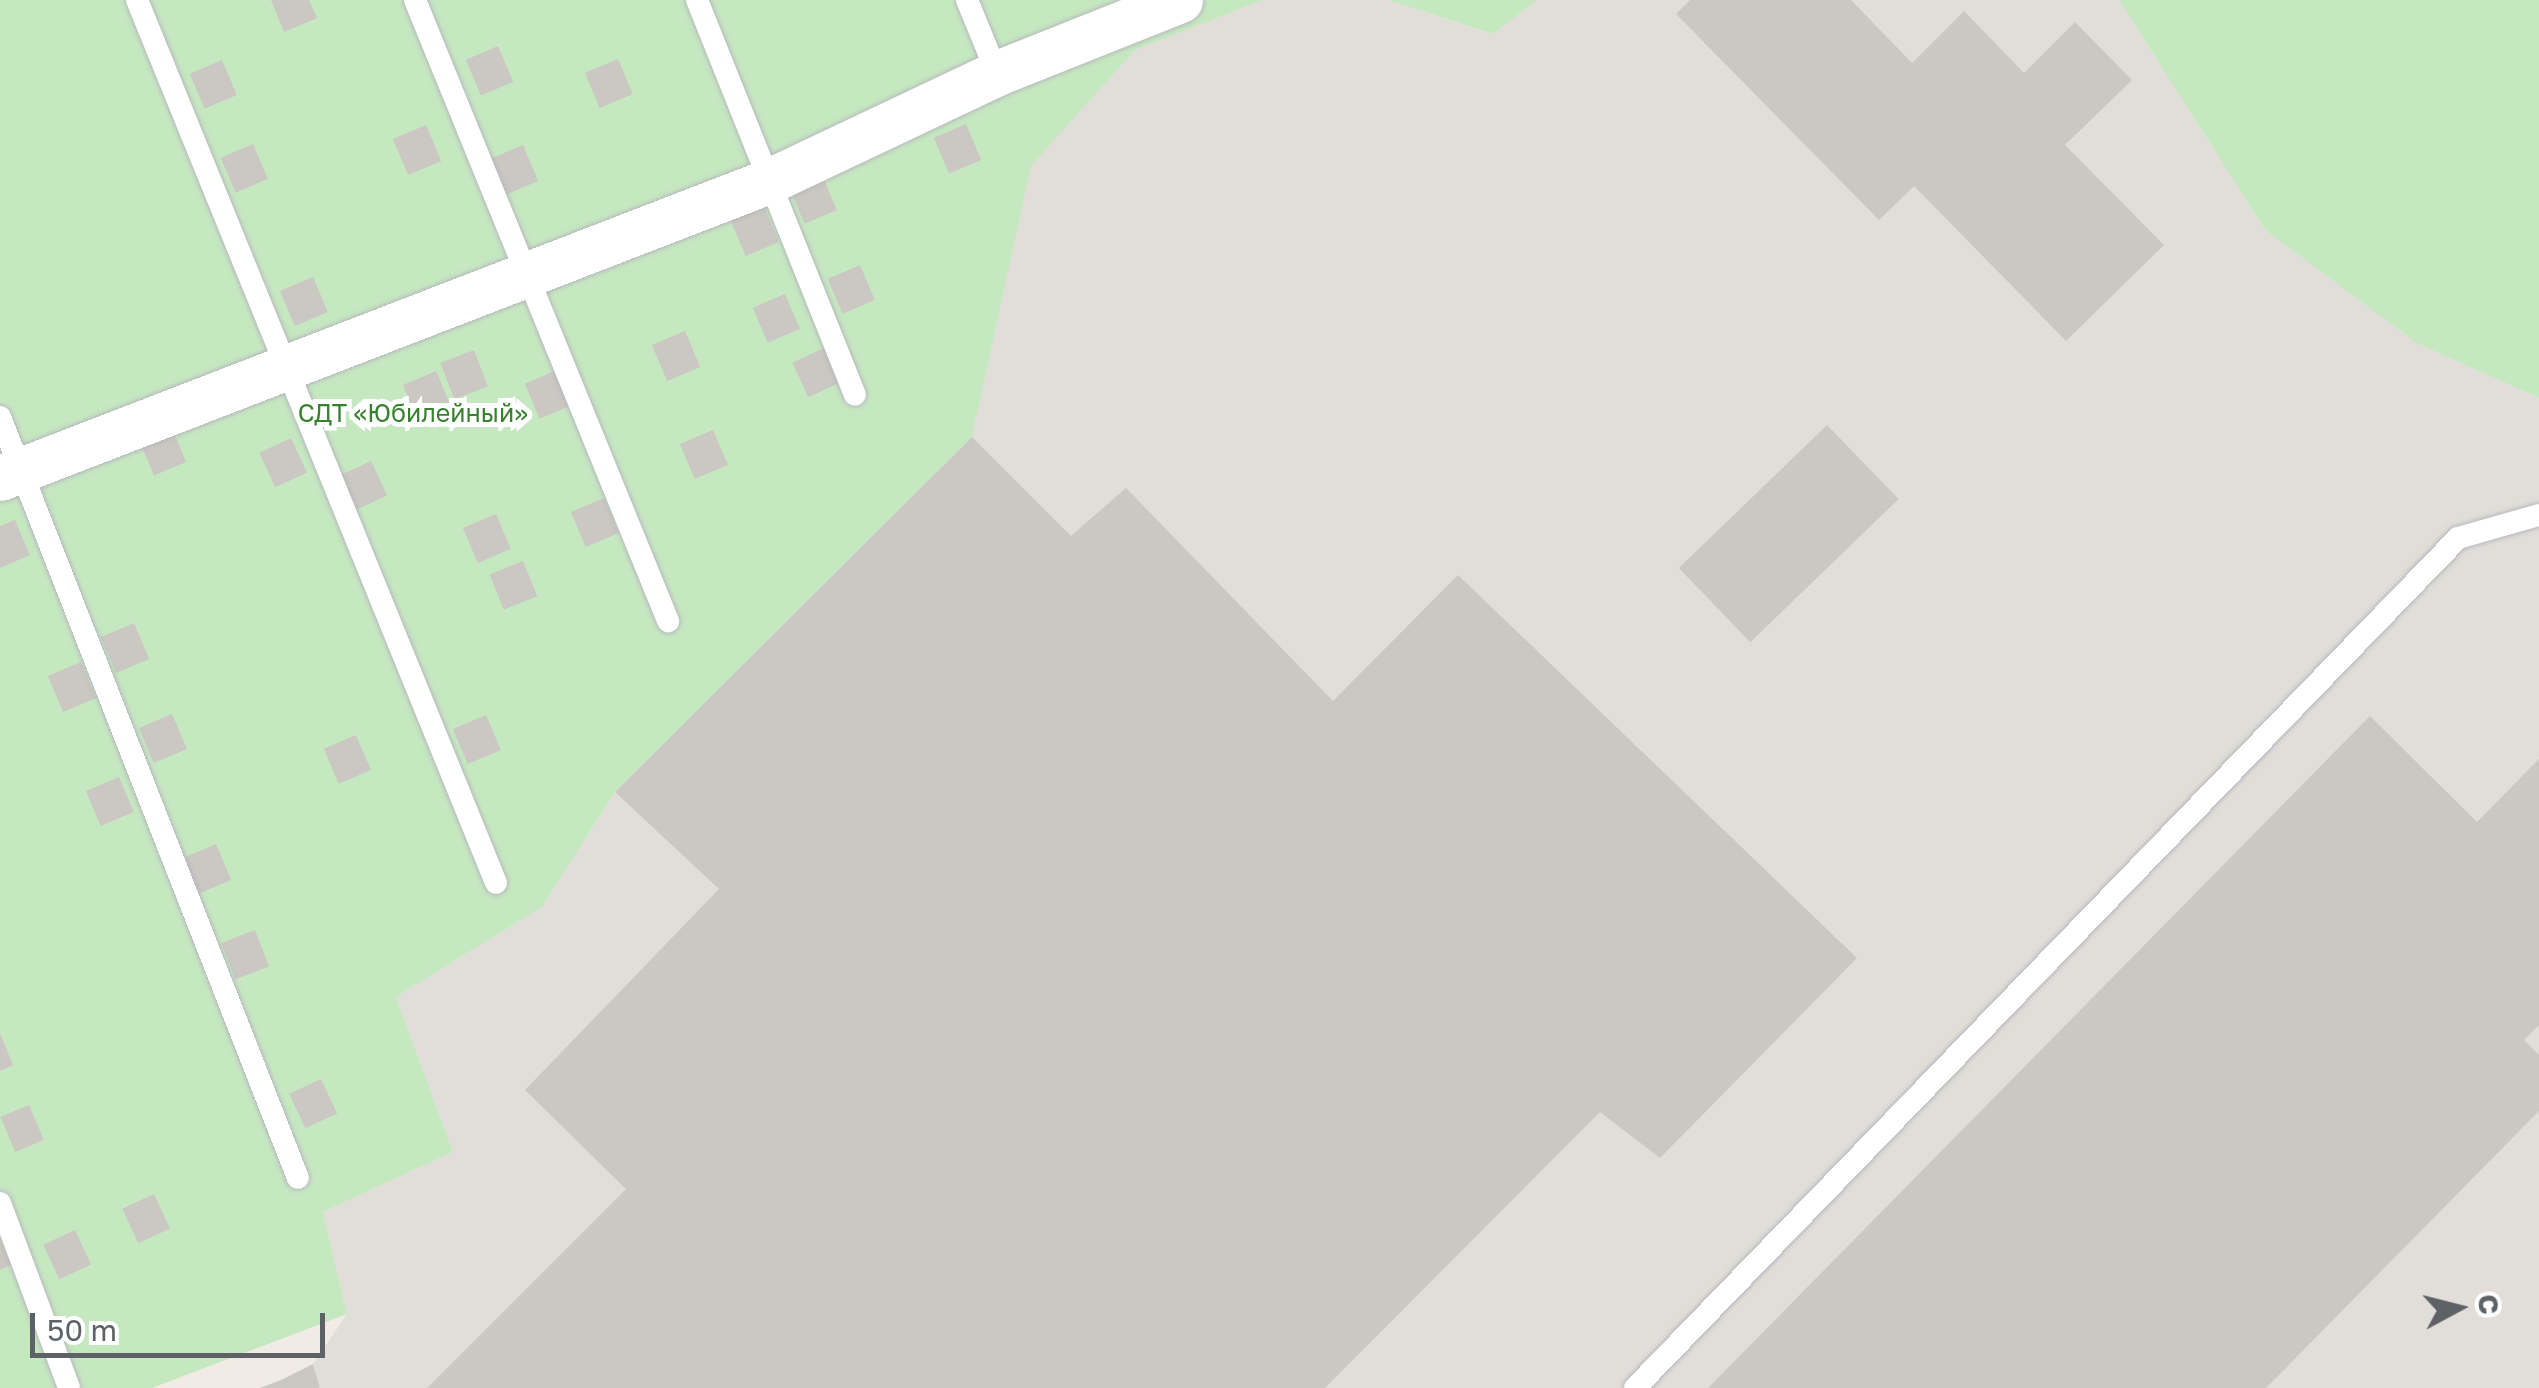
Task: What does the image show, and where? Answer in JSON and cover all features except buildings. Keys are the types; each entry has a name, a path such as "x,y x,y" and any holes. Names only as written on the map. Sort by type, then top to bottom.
{"street":[{"path":"11,474 284,365 769,181 996,73 1180,0"}],"lane":[{"path":"137,0 496,883"},
{"path":"414,0 668,620"},
{"path":"696,0 855,396"},
{"path":"967,0 996,73"},
{"path":"0,417 11,474 298,1178"},
{"path":"1635,1388 2458,538 2539,515"},
{"path":"0,1203 70,1388"}],"shaded area":[{"path":"1263,0 1387,0 1492,34 1537,0 2119,0 2265,230 2418,344 2539,398 2539,1388 320,1388 313,1364 347,1314 323,1212 453,1152 396,997 542,907 615,792 972,437 1030,166 1135,50"}],"green space":[{"name":"СДТ «Юбилейный»","path":"0,0 1263,0 1135,50 1031,166 972,437 615,792 542,907 396,997 453,1152 323,1212 347,1314 152,1388 0,1388"},
{"path":"1387,0 1537,0 1493,34"},
{"path":"2119,0 2539,0 2539,398 2418,344 2265,230"}]}
